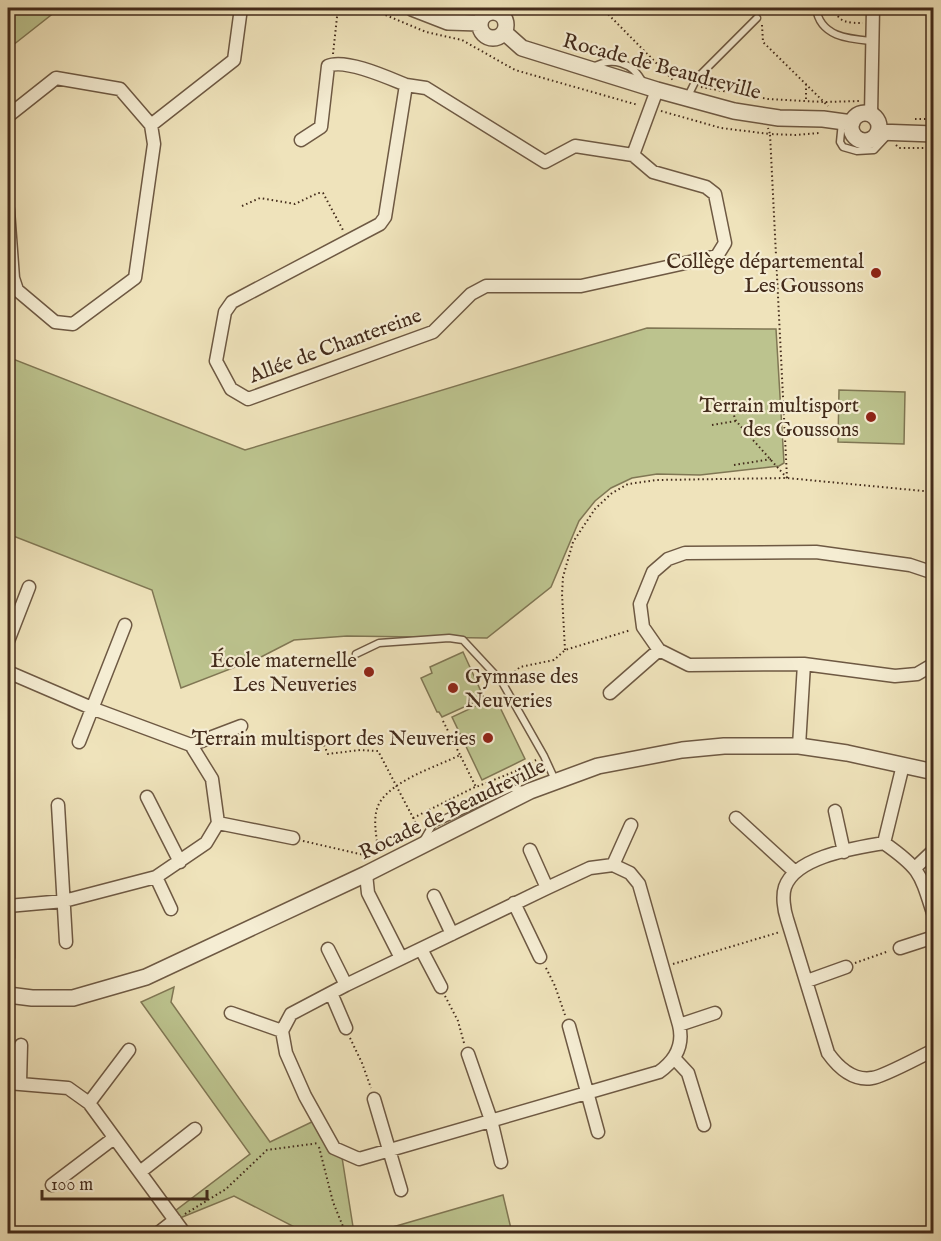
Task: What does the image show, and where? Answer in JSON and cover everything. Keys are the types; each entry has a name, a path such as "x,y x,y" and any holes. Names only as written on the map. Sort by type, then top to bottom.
{"street":[{"path":"151,125 234,60 241,8"},
{"path":"412,8 448,22 479,24"},
{"path":"873,8 872,107 884,133"},
{"path":"499,10 506,20 504,32 498,37 489,38 482,32 479,24 486,13 499,10"},
{"name":"Rocade de Beaudreville","path":"504,32 522,48 651,88 688,94 756,115 843,121"},
{"path":"301,140 321,128 328,66 335,63 376,72 406,85"},
{"path":"8,116 56,78 120,89 151,125 154,144 135,278 73,324 55,322 17,290 8,210"},
{"name":"Allée de Chantereine","path":"406,85 426,88 545,162 575,146 633,155 653,172 706,187 715,194 725,243 717,256 581,286 486,286 471,294 434,332 248,399 231,389 216,361 225,312 232,302 380,224 385,217 406,85"},
{"path":"633,155 650,108 651,88"},
{"path":"872,107 843,121 861,140 869,141 884,133 930,127"},
{"path":"933,575 931,572 910,565 816,552 685,553 668,559 653,572 640,604 643,627 659,650 689,665 804,664 896,676 917,674 933,664"},
{"path":"8,641 29,587"},
{"path":"79,742 94,709 125,625"},
{"path":"610,693 659,650"},
{"path":"799,746 804,664"},
{"path":"8,672 94,709 191,745 212,779 218,823 206,843 156,877 64,901 8,906 8,958"},
{"path":"191,745 241,726"},
{"name":"Rocade de Beaudreville","path":"8,995 32,998 73,998 146,977 366,874 421,843 530,791 598,766 682,750 724,746 799,746 847,753 933,772"},
{"path":"884,843 903,765"},
{"path":"147,797 180,862"},
{"path":"58,805 66,942"},
{"path":"835,811 844,852"},
{"path":"736,818 795,872"},
{"path":"218,823 292,838"},
{"path":"613,865 630,825"},
{"path":"933,916 921,876 908,860 884,843 807,863 795,872 785,887 784,909 828,1053 837,1066 852,1076 872,1078 933,1050"},
{"path":"530,850 547,888"},
{"path":"915,868 933,850"},
{"path":"613,865 630,873 639,884 682,1036 680,1048 674,1058 659,1072 359,1159 334,1148 305,1096 286,1053 282,1031 291,1014 547,888 590,868 613,865"},
{"path":"366,874 368,893 401,958"},
{"path":"156,877 171,909"},
{"path":"434,897 452,934"},
{"path":"514,903 540,957"},
{"path":"900,948 933,937"},
{"path":"328,948 346,985"},
{"path":"421,949 441,987"},
{"path":"807,981 846,967"},
{"path":"331,993 346,1028"},
{"path":"231,1013 282,1031"},
{"path":"679,1025 715,1013"},
{"path":"569,1026 589,1092 598,1132"},
{"path":"21,1045 14,1083 68,1088 89,1103 185,1233"},
{"path":"89,1103 129,1050"},
{"path":"468,1054 501,1162"},
{"path":"674,1058 688,1073 704,1125"},
{"path":"374,1100 401,1190"},
{"path":"140,1172 195,1129"},
{"path":"52,1185 114,1138"},
{"path":"157,1233 175,1220"}],"lane":[{"path":"816,8 817,15 834,34 844,38 873,41"},
{"path":"688,94 697,78 759,21"},
{"path":"356,654 379,643 449,638 464,640 502,682 544,756 555,781"}],"path":[{"path":"335,63 332,48 338,8"},
{"path":"369,8 426,32 462,40 514,70 721,128 770,134 821,133"},
{"path":"602,8 688,94 705,87 768,99 872,107"},
{"path":"834,8 836,14 844,21 873,24"},
{"path":"928,8 930,24 928,70"},
{"path":"759,21 763,42 843,121"},
{"path":"928,70 933,64"},
{"path":"928,70 933,70"},
{"path":"806,84 806,101"},
{"path":"927,114 930,127"},
{"path":"905,119 930,127"},
{"path":"930,127 933,119"},
{"path":"770,134 787,478"},
{"path":"242,206 260,198 295,204 318,193 323,193 348,240"},
{"path":"565,650 562,594 567,560 581,527 612,493 628,484 657,480 787,478 932,492 933,401"},
{"path":"731,407 736,421 787,478"},
{"path":"712,425 736,421"},
{"path":"734,465 772,459"},
{"path":"502,682 520,666 554,660 565,650 643,627"},
{"path":"443,721 476,787"},
{"path":"322,741 328,754 360,750 378,751 413,818 421,843"},
{"path":"292,838 364,855 378,848 375,821 380,803 396,785 460,755"},
{"path":"413,818 544,756"},
{"path":"364,855 366,874"},
{"path":"662,967 790,929"},
{"path":"846,967 900,948"},
{"path":"540,957 555,986 569,1026"},
{"path":"441,987 458,1022 468,1054"},
{"path":"346,1028 362,1063 374,1100"},
{"path":"175,1220 226,1189 267,1150 319,1143 333,1202 346,1233"}],"green space":[{"path":"8,8 60,8 8,49"},
{"path":"647,328 776,329 784,463 779,466 700,475 657,474 632,478 611,488 595,501 579,521 551,587 487,638 347,636 294,640 261,657 181,688 152,590 8,534 8,357 245,450"},
{"name":"Terrain multisport des Goussons","path":"839,390 905,392 904,444 838,442"},
{"name":"Gymnase des Neuveries","path":"463,652 484,698 442,717 437,712 421,678 432,673 430,667"},
{"name":"Terrain multisport des Neuveries","path":"495,697 525,759 482,780 452,717"},
{"path":"174,987 171,1002 270,1142 318,1119 341,1151 354,1233 306,1233 234,1196 175,1220 171,1214 250,1154 141,1002"},
{"path":"503,1195 512,1233 372,1233"}],"place":[{"name":"Collège départemental Les Goussons","path":"876,273"},
{"name":"Terrain multisport des Goussons","path":"871,417"},
{"name":"École maternelle Les Neuveries","path":"369,672"},
{"name":"Gymnase des Neuveries","path":"453,688"},
{"name":"Terrain multisport des Neuveries","path":"488,738"}]}
